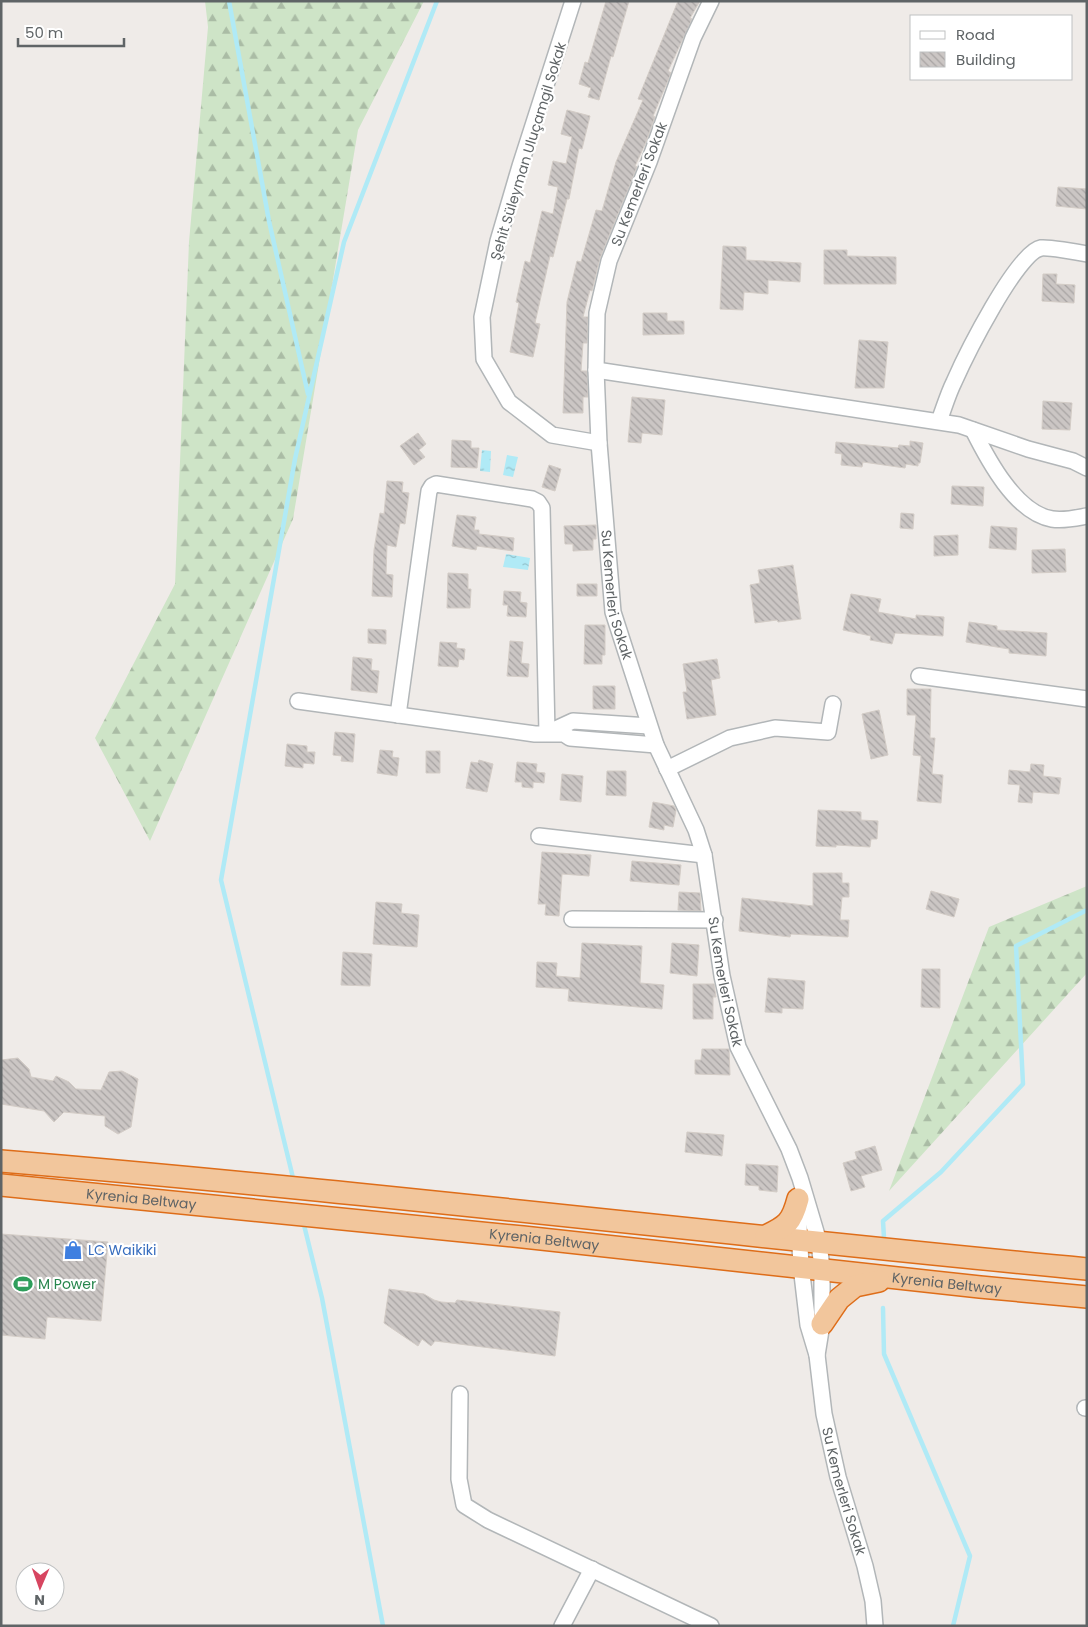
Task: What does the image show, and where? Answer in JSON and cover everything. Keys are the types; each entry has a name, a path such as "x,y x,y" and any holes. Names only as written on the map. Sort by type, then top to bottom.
{"highway":[{"name":"Kyrenia Beltway","path":"1,1161 124,1171 1087,1270"},
{"name":"Kyrenia Beltway","path":"1,1185 1087,1297"},
{"path":"766,1236 784,1227 794,1215 798,1199"},
{"path":"822,1324 839,1299 855,1286 894,1278"}],"street":[{"name":"Şehit Süleyman Uluçamgil Sokak","path":"573,1 498,241 482,317 484,359 509,402 552,435 600,443"},
{"name":"Su Kemerleri Sokak","path":"711,1 693,38 649,162 609,261 597,313 596,370 600,443 613,612 656,745 696,830 704,855 722,976 738,1047 789,1148 800,1178"},
{"path":"939,421 953,383 999,296 1021,264 1030,254 1041,248 1087,254"},
{"path":"596,370 960,425 1028,449 1073,461 1087,468"},
{"path":"973,430 986,456 1006,485 1032,512 1053,519 1070,520 1087,516"},
{"path":"398,715 429,491 436,484 532,499 538,502 542,508 547,733"},
{"path":"919,676 1087,700"},
{"path":"298,701 535,734 564,734 570,738 656,745"},
{"path":"667,769 730,738 775,728 828,732 834,704"},
{"path":"547,733 573,721 650,726"},
{"path":"539,836 704,855"},
{"path":"572,920 715,920"},
{"path":"800,1178 798,1199 809,1241 822,1269 822,1324 816,1355"},
{"path":"800,1178 809,1241 801,1266 808,1325 816,1355"},
{"name":"Su Kemerleri Sokak","path":"816,1355 826,1423 838,1476 865,1566 873,1601 875,1626"},
{"path":"460,1394 459,1479 464,1504 488,1520 711,1626"},
{"path":"562,1626 592,1569"}],"green space":[{"path":"205,1 424,1 358,130 293,519 150,841 95,738 175,584 189,242 208,27"},
{"path":"1087,886 1087,973 889,1191 989,927"}],"water":[{"path":"482,450 491,451 490,472 480,471"},
{"path":"507,455 518,457 513,477 503,475"},
{"path":"506,554 530,558 528,570 503,567"}],"building":[{"path":"606,1 629,1 599,100 588,97 591,88 579,84 585,62 588,63"},
{"path":"678,1 700,1 690,18 692,19 668,71 671,73 653,116 655,117 646,142 635,166 637,167 600,258 592,291 590,290 583,317 588,317 587,343 583,343 581,371 587,371 588,397 583,397 583,413 563,413 567,302 577,261 581,262 596,210 602,211 616,162 643,100 638,99"},
{"path":"567,110 590,116 582,149 579,148 569,199 567,199 553,257 550,256 535,323 540,324 533,357 510,352 519,303 516,302 525,261 530,263 542,211 553,214 558,187 548,185 553,161 566,164 572,137 561,134"},
{"path":"1058,187 1087,189 1087,209 1056,206"},
{"path":"723,246 746,247 746,260 801,263 800,282 768,280 768,294 744,292 743,310 720,309"},
{"path":"824,250 847,250 847,256 896,257 896,284 824,284"},
{"path":"1043,274 1057,274 1056,284 1075,285 1074,303 1042,301"},
{"path":"643,313 667,313 667,321 684,321 684,334 643,335"},
{"path":"859,340 888,342 884,388 855,388"},
{"path":"632,397 665,400 662,435 642,433 641,443 628,442"},
{"path":"1043,401 1072,403 1070,430 1042,429"},
{"path":"418,433 426,444 419,450 425,457 414,465 400,446"},
{"path":"452,440 471,441 471,448 479,448 477,468 451,467"},
{"path":"910,441 923,443 918,466 906,464 905,468 863,462 862,467 841,465 842,454 835,453 836,442 898,448 899,445 910,446"},
{"path":"549,465 561,469 555,491 542,487"},
{"path":"387,481 403,482 402,492 409,493 405,524 400,523 396,547 387,545 386,574 393,575 392,597 372,596 374,550 380,513 384,514"},
{"path":"952,486 984,487 983,506 951,504"},
{"path":"901,513 914,514 913,529 900,528"},
{"path":"457,515 476,517 474,530 479,530 479,534 514,538 513,551 477,546 476,550 452,546"},
{"path":"596,525 596,539 593,539 593,550 573,551 573,544 565,544 564,526"},
{"path":"991,526 1017,528 1016,550 989,548"},
{"path":"958,535 958,555 934,556 934,536"},
{"path":"1065,549 1066,572 1032,573 1032,550"},
{"path":"793,565 801,619 755,623 750,585 760,583 758,570"},
{"path":"448,573 468,574 468,589 471,589 470,608 447,608"},
{"path":"577,584 597,584 597,596 577,596"},
{"path":"504,591 521,592 520,602 527,603 526,617 507,616 508,605 503,605"},
{"path":"851,594 881,599 878,612 916,619 916,615 944,617 943,636 895,633 892,644 870,640 871,636 843,630"},
{"path":"969,622 997,626 997,630 1047,633 1046,656 1009,653 1009,649 966,642"},
{"path":"585,625 605,625 605,655 602,655 602,664 584,664"},
{"path":"368,629 386,630 386,644 368,643"},
{"path":"510,641 523,642 521,663 529,664 528,677 507,676"},
{"path":"440,642 457,643 456,648 465,649 464,660 459,659 458,667 438,666"},
{"path":"353,657 372,659 371,670 379,671 377,693 351,690"},
{"path":"717,659 720,678 711,680 716,715 687,719 683,692 687,692 683,664"},
{"path":"593,686 615,686 615,709 593,709"},
{"path":"907,689 931,689 930,738 935,738 932,774 943,775 941,803 917,801 921,756 913,755 916,715 907,715"},
{"path":"879,710 888,755 871,759 862,714"},
{"path":"335,732 355,734 353,762 341,761 342,756 333,755"},
{"path":"287,744 307,746 307,752 315,752 314,764 303,763 303,768 285,766"},
{"path":"380,750 393,751 392,757 399,758 397,776 377,773"},
{"path":"426,751 440,751 440,773 426,773"},
{"path":"479,760 493,764 487,792 466,788 471,762 478,763"},
{"path":"517,762 537,764 536,772 545,773 544,783 533,782 533,788 522,787 522,782 515,782"},
{"path":"1031,764 1044,765 1043,776 1061,778 1059,794 1033,792 1032,803 1018,802 1020,785 1008,784 1009,770 1030,772"},
{"path":"607,771 626,771 626,796 606,795"},
{"path":"562,774 583,776 581,802 560,800"},
{"path":"653,802 674,806 676,810 673,827 664,825 664,830 649,827"},
{"path":"818,810 861,812 861,820 878,821 877,839 871,839 870,847 816,846"},
{"path":"542,852 591,855 589,876 562,874 559,916 545,915 546,904 538,904"},
{"path":"632,861 681,865 679,885 630,881"},
{"path":"813,873 842,873 842,883 849,883 849,897 842,897 840,920 849,920 848,937 791,934 790,937 739,931 742,898 813,906"},
{"path":"931,891 959,899 954,917 926,909"},
{"path":"679,892 700,893 701,911 678,910"},
{"path":"376,902 402,904 401,913 419,915 417,947 373,944"},
{"path":"582,943 642,946 640,983 664,985 662,1009 568,1001 569,989 536,987 537,962 557,963 556,976 580,978"},
{"path":"672,943 699,945 697,976 670,973"},
{"path":"343,952 372,954 370,986 341,985"},
{"path":"922,969 940,969 940,1008 921,1007"},
{"path":"768,978 805,981 803,1009 782,1008 782,1013 765,1012"},
{"path":"693,984 714,984 716,997 713,997 713,1019 693,1019"},
{"path":"702,1049 729,1049 730,1075 695,1074 695,1060 701,1060"},
{"path":"18,1058 29,1069 31,1077 53,1081 56,1076 69,1082 76,1089 101,1090 109,1072 122,1071 138,1079 131,1127 118,1134 105,1126 105,1116 64,1112 54,1122 44,1111 1,1104 1,1060"},
{"path":"687,1132 724,1135 722,1156 685,1152"},
{"path":"875,1146 882,1170 861,1176 865,1187 851,1191 843,1163 857,1159 855,1152"},
{"path":"746,1164 778,1166 777,1192 759,1190 759,1186 745,1185"},
{"path":"1,1234 108,1242 101,1321 47,1317 45,1339 1,1335"},
{"path":"389,1289 424,1294 441,1302 455,1303 457,1300 560,1312 555,1356 435,1341 431,1346 422,1339 418,1346 384,1323"}],"waterway":[{"path":"229,1 269,221 308,394"},
{"path":"294,1182 221,880 295,459 344,242 437,1"},
{"path":"884,1238 883,1221 941,1172 1023,1084 1016,946 1087,910"},
{"path":"303,1221 322,1298 383,1626"},
{"path":"883,1308 884,1354 970,1556 953,1626"}],"place":[{"name":"LC Waikiki","path":"73,1250"},
{"name":"M Power","path":"23,1284"}]}
